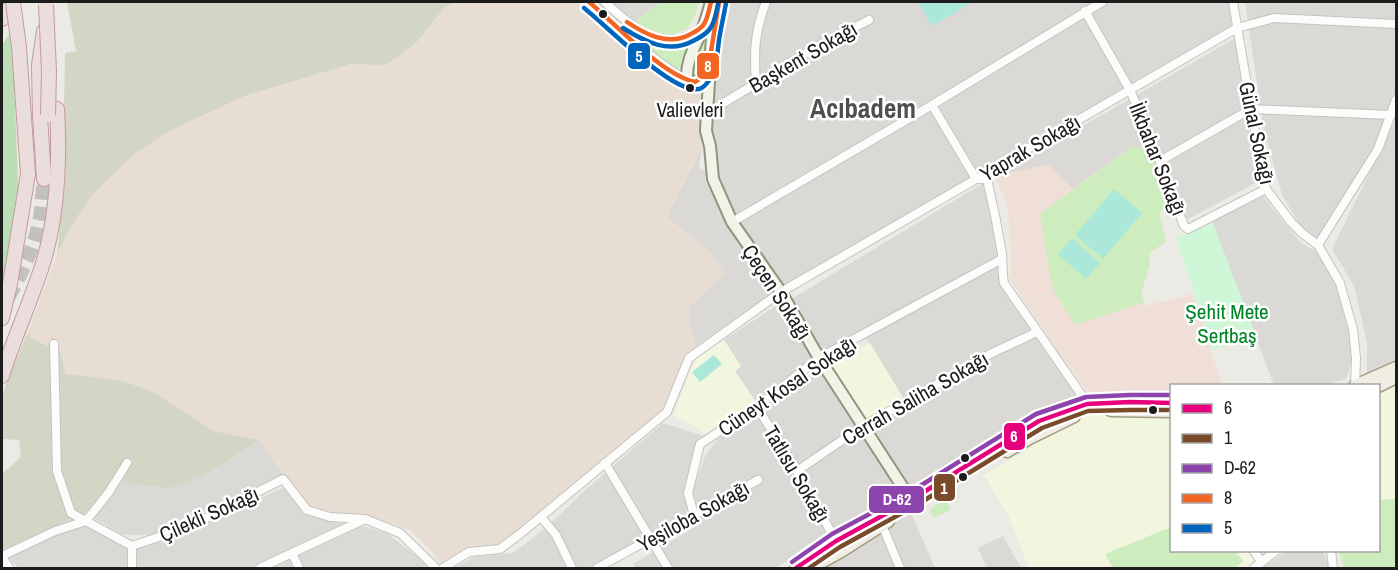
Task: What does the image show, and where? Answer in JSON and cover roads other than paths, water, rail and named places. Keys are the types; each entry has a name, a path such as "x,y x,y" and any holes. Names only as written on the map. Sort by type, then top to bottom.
{"highway":[{"path":"2,19 13,2"},
{"path":"2,318 10,284 28,174 19,47 13,2"},
{"path":"47,3 54,69 53,112 44,179 39,64 47,3"},
{"path":"2,376 44,258 52,223 57,189 59,144 53,112"}],"main road":[{"path":"687,81 688,64 711,2"},
{"name":"Çeçen Sokağı","path":"719,2 712,37 706,131 713,179 732,222 781,292 819,358 911,500"},
{"path":"687,81 700,80 710,62"},
{"path":"687,81 709,94"},
{"path":"1355,383 1396,368"},
{"path":"1380,385 1396,377"},
{"path":"796,568 836,541 911,500 1039,421 1090,407 1130,402 1170,403"},
{"path":"810,568 1029,438 1090,407 1170,411"}],"street":[{"path":"589,2 638,46 687,81"},
{"path":"605,2 630,24 672,41 682,39 704,26"},
{"path":"756,84 754,53 758,21 766,2"},
{"path":"732,222 1102,2"},
{"name":"Günal Sokağı","path":"1233,2 1266,189 1291,222 1318,245 1340,282 1353,329 1356,358 1355,383"},
{"name":"İlkbahar Sokağı","path":"1085,11 1130,90 1184,226 1188,229 1266,189"},
{"name":"Yaprak Sokağı","path":"605,463 667,412 689,358 781,292 1237,28 1274,18 1396,24"},
{"name":"Başkent Sokağı","path":"707,113 818,46 869,20"},
{"path":"1318,245 1378,149 1396,100"},
{"path":"932,105 976,179 987,179 997,225 1004,283 1090,407"},
{"path":"1160,161 1251,109 1391,115"},
{"name":"Cüneyt Kosal Sokağı","path":"694,515 688,493 700,444 757,407 819,358 1002,259"},
{"name":"Cerrah Saliha Sokağı","path":"796,471 863,426 992,353 1037,332"},
{"name":"Çilekli Sokağı","path":"54,345 57,471 71,513 132,546 191,526 283,479 307,510 330,517 364,519"},
{"name":"Tatlısu Sokağı","path":"757,407 836,541"},
{"path":"9,568 2,556 55,531 86,521 109,492 127,463"},
{"path":"443,568 469,552 500,549 605,463 668,568"},
{"name":"Yeşiloba Sokağı","path":"597,568 758,480"},
{"path":"541,517 556,536 572,568"},
{"path":"260,568 364,519 400,533 436,568"},
{"path":"882,525 900,568"},
{"path":"132,546 132,568"},
{"path":"1254,552 1261,561"},
{"path":"1254,568 1274,552"},
{"path":"1331,552 1333,568"},
{"path":"292,553 299,568"}],"tunnel":[{"path":"8,298 35,238 44,179"}],"place":[{"name":"Valievleri","path":"690,88"}],"district":[{"name":"Acıbadem","path":"863,108"}],"park label":[{"name":"Şehit Mete Sertbaş","path":"1227,323"}]}
